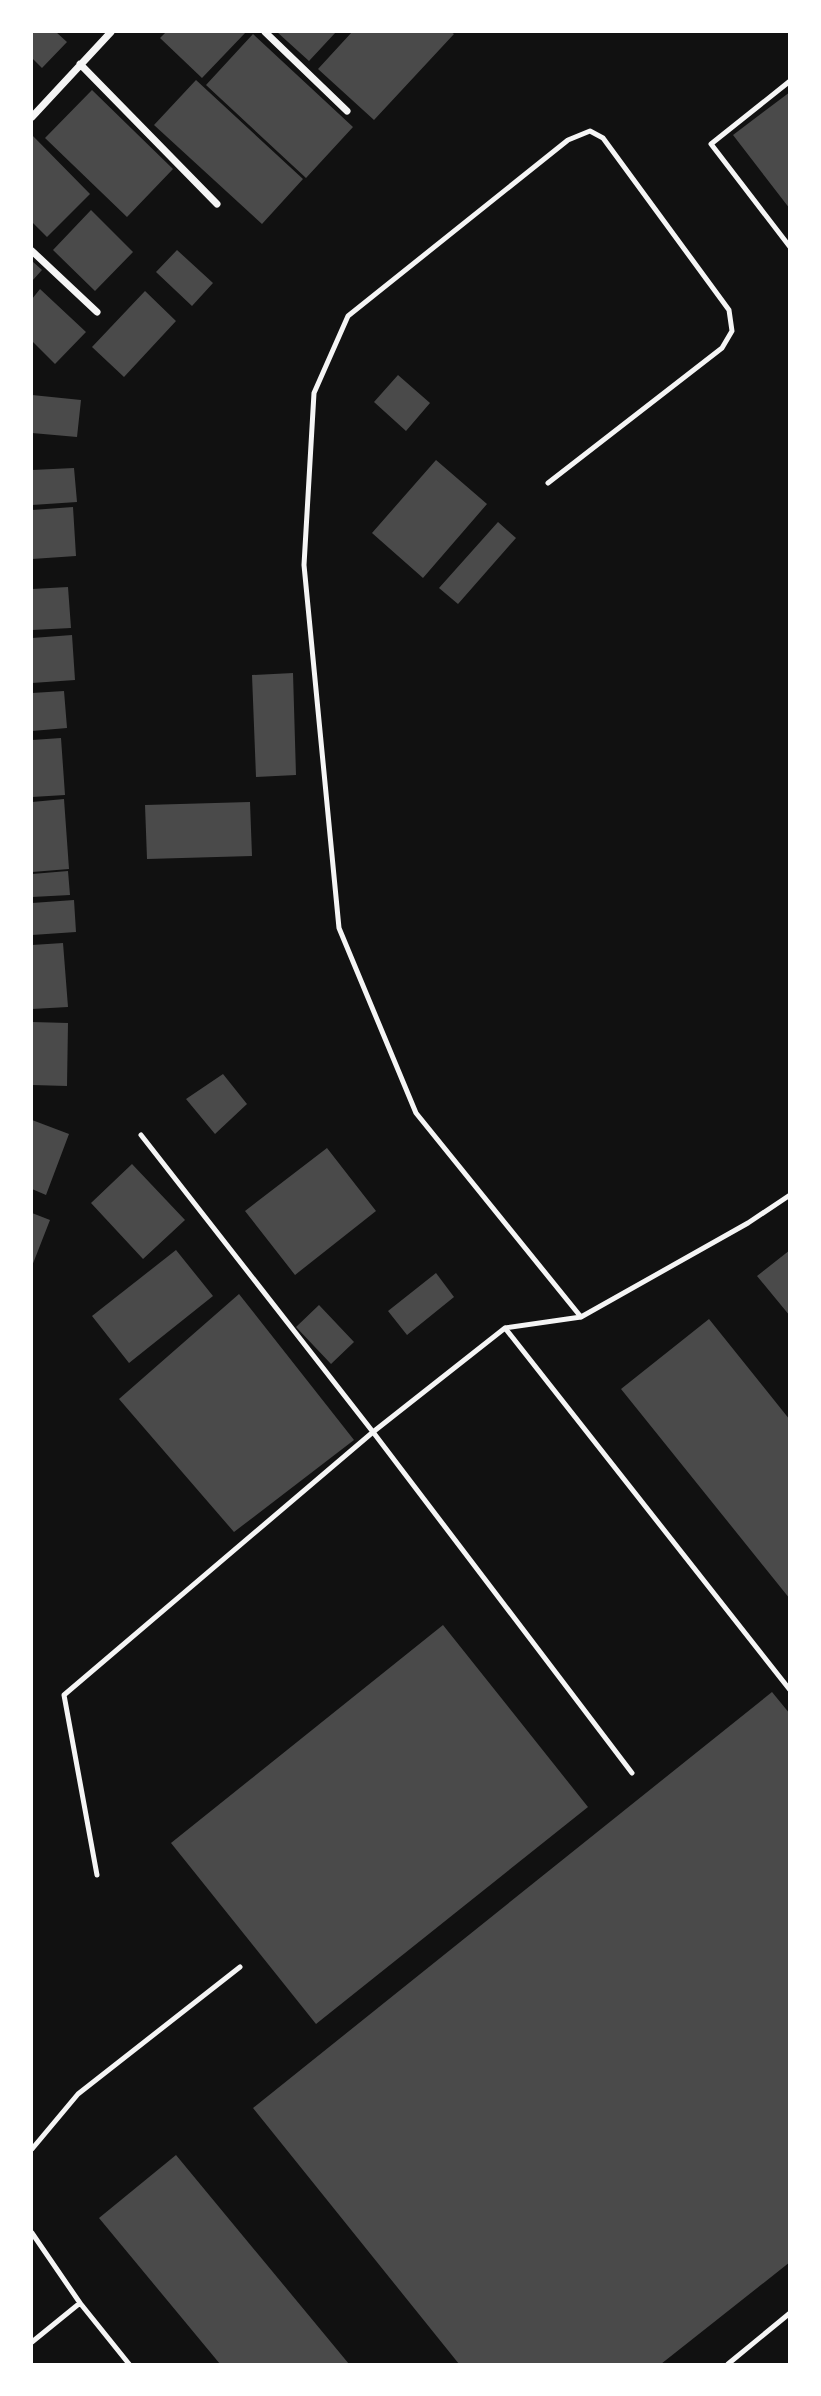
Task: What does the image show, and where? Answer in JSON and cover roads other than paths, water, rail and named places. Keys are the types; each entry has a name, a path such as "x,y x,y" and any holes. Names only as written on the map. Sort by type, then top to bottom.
{"street":[{"path":"32,117 111,32"},
{"path":"265,32 347,111"},
{"path":"80,64 217,204"},
{"path":"32,251 97,312"}],"lane":[{"path":"789,81 711,144 789,247"},
{"path":"548,483 722,348 732,331 729,310 603,138 590,131 568,140 348,316 314,393 304,565 339,928 416,1113 581,1317"},
{"path":"141,1135 373,1432 632,1773"},
{"path":"97,1875 64,1695 373,1432 505,1328 581,1317 748,1223 789,1195"},
{"path":"505,1328 789,1690"},
{"path":"32,2149 78,2094 240,1968"},
{"path":"32,2234 80,2304 129,2364"},
{"path":"32,2342 80,2304"},
{"path":"728,2364 789,2313"}]}
